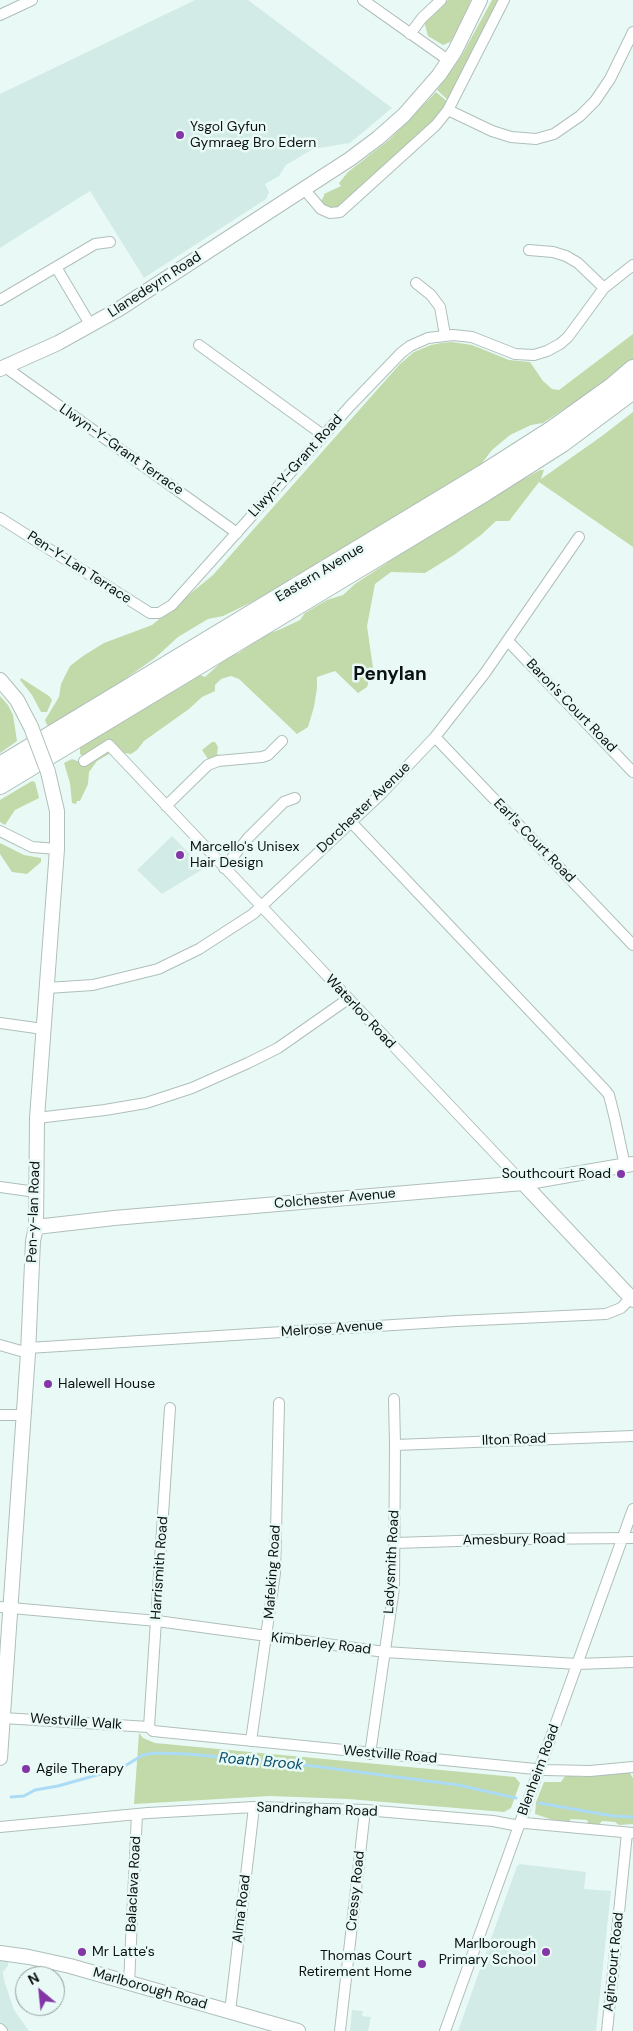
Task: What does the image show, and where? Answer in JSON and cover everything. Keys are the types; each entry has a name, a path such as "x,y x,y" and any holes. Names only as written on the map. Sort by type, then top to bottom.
{"highway":[{"name":"Eastern Avenue","path":"0,766 483,474 552,430 612,387 633,369"},
{"name":"Eastern Avenue","path":"0,785 484,492 562,443 633,390"}],"street":[{"path":"0,15 32,0"},
{"path":"363,0 448,60"},
{"path":"410,34 422,18 441,0"},
{"name":"Llanedeyrn Road","path":"3,368 90,326 152,288 360,152 389,130 430,86 448,60 480,0"},
{"path":"304,189 321,209 330,213 340,212 436,125 448,110 504,0"},
{"path":"448,110 511,138 536,139 554,134 580,116 595,101 610,79 633,32"},
{"path":"0,300 95,244 110,242"},
{"path":"529,250 553,252 566,256 578,263 604,288"},
{"name":"Llwyn-Y-Grant Road","path":"159,613 172,605 323,435 401,352 420,341 445,335 472,337 515,354 534,355 540,353 560,344 568,337 604,288 633,265"},
{"path":"56,267 90,326"},
{"path":"416,284 431,295 440,307 445,335"},
{"path":"199,345 323,435"},
{"name":"Llwyn-Y-Grant Terrace","path":"3,368 236,532"},
{"name":"Pen-Y-Lan Terrace","path":"0,518 150,613 159,613"},
{"name":"Dorchester Avenue","path":"47,988 93,985 158,969 217,938 253,914 352,822 435,737 508,641 579,537"},
{"name":"Baron's Court Road","path":"508,641 633,772"},
{"name":"Pen-y-lan Road","path":"0,680 17,700 31,727 48,772 57,811 58,849 37,1118 36,1227 33,1242 28,1351 5,1607 3,1718 0,1758"},
{"name":"Earl's Court Road","path":"435,737 633,945"},
{"path":"166,806 208,765 218,761 262,757 282,741"},
{"name":"Waterloo Road","path":"84,761 110,745 632,1299"},
{"path":"224,868 248,838 284,802 295,798"},
{"path":"352,822 605,1090 609,1096 629,1165"},
{"path":"0,831 32,847 58,849"},
{"path":"37,1118 130,1106 192,1088 278,1048 348,999"},
{"path":"0,1023 43,1029"},
{"name":"Colchester Avenue","path":"36,1227 114,1218 523,1183 629,1165"},
{"path":"0,1187 36,1192"},
{"name":"Melrose Avenue","path":"0,1345 28,1351 457,1321 606,1314 621,1308 632,1299"},
{"name":"Ladysmith Road","path":"370,1754 394,1588 394,1399"},
{"name":"Mafeking Road","path":"251,1740 275,1573 279,1403"},
{"name":"Harrismith Road","path":"149,1727 170,1408"},
{"path":"0,1415 23,1415"},
{"name":"Ilton Road","path":"395,1445 633,1436"},
{"name":"Blenheim Road","path":"445,2031 633,1509"},
{"name":"Amesbury Road","path":"395,1543 633,1538"},
{"name":"Kimberley Road","path":"5,1607 157,1621 385,1652 577,1664 633,1662"},
{"name":"Westville Walk","path":"3,1718 149,1727"},
{"name":"Westville Road","path":"149,1727 153,1732 251,1740 370,1754 539,1770 590,1771 633,1767"},
{"name":"Sandringham Road","path":"0,1827 137,1814 254,1807 365,1810 493,1821 514,1825 525,1823 630,1833"},
{"name":"Alma Road","path":"230,2012 254,1807"},
{"name":"Cressy Road","path":"340,2031 365,1810"},
{"name":"Balaclava Road","path":"130,1984 137,1814"},
{"name":"Agincourt Road","path":"607,2031 630,1833"},
{"name":"Marlborough Road","path":"0,1953 70,1966 298,2031"}],"shaded area":[{"name":"Ysgol Gyfun Gymraeg Bro Edern","path":"195,0 248,0 392,108 350,143 313,149 286,165 279,176 265,184 269,192 266,199 144,278 90,191 0,248 0,94"},
{"path":"172,836 203,869 162,894 137,870"},
{"name":"Marlborough Primary School","path":"520,1864 586,1872 584,1889 611,1891 596,2031 458,2031 517,1866"},
{"path":"0,1953 9,1954 8,1966 3,1972 4,1980 15,2016 18,2016 29,2031 0,2031"},
{"path":"352,2010 363,2011 362,2016 371,2017 368,2031 350,2031"}],"green space":[{"path":"448,0 471,0 458,30 450,42 443,45 428,36 425,21"},
{"path":"492,0 499,0 448,100 437,90 462,55"},
{"path":"436,92 448,102 438,117 343,205 332,209 320,203 324,194 341,186 339,183 348,172 389,140"},
{"path":"633,334 633,360 591,395 576,401 543,423 531,425 510,435 492,450 478,468 367,533 334,557 321,560 306,574 294,576 281,588 223,616 208,619 178,637 155,658 112,688 85,703 51,727 47,725 45,720 59,697 61,684 70,666 104,643 152,625 213,575 400,364 414,352 441,343 452,342 472,345 509,360 530,362 543,381 552,389 559,390"},
{"path":"633,412 633,547 539,482 509,521 496,521 454,555 425,573 391,572 375,584 367,626 373,668 367,687 358,693 335,671 317,677 314,707 308,727 297,734 239,679 231,676 221,679 215,685 215,691 202,697 189,709 144,741 131,754 109,750 109,754 97,761 89,772 88,784 80,801 77,801 76,804 72,803 70,783 64,763 72,759 88,765 90,761 80,754 80,748 84,744 97,737 125,716 178,689 200,675 205,677 226,658 239,653 253,643 262,633 268,634 281,629 300,620 305,613 327,600 343,595 355,584 387,563 392,556 457,520 518,482 540,470 544,470 541,479"},
{"path":"21,678 49,696 52,700 47,712 41,712 32,695 20,680"},
{"path":"0,696 8,705 13,715 17,741 0,753"},
{"path":"212,742 215,742 218,747 217,754 221,756 208,759 202,750"},
{"path":"32,781 35,782 39,798 15,810 5,825 0,822 0,800"},
{"path":"0,843 24,855 41,858 41,862 27,874 12,872 0,854"},
{"path":"139,1733 143,1738 155,1743 515,1777 520,1783 511,1808 504,1812 348,1799 270,1796 134,1804"},
{"path":"628,1770 633,1778 633,1824 619,1825 615,1822 602,1821 598,1826 589,1825 587,1820 571,1819 568,1823 535,1814 536,1802 544,1782 561,1782 565,1776 571,1775 581,1777"}],"waterway":[{"name":"Roath Brook","path":"11,1797 24,1796 35,1790 58,1786 111,1771 123,1767 143,1755 154,1753 188,1754 313,1766 458,1785 516,1798"},
{"name":"Roath Brook","path":"539,1803 613,1816 633,1817"}],"place":[{"name":"Ysgol Gyfun Gymraeg Bro Edern","path":"180,135"},
{"name":"Marcello's Unisex Hair Design","path":"180,855"},
{"name":"Southcourt Road","path":"621,1174"},
{"name":"Halewell House","path":"48,1384"},
{"name":"Agile Therapy","path":"26,1769"},
{"name":"Mr Latte's","path":"82,1952"},
{"name":"Marlborough Primary School","path":"546,1952"},
{"name":"Thomas Court Retirement Home","path":"422,1964"}],"district":[{"name":"Penylan","path":"390,675"}]}
